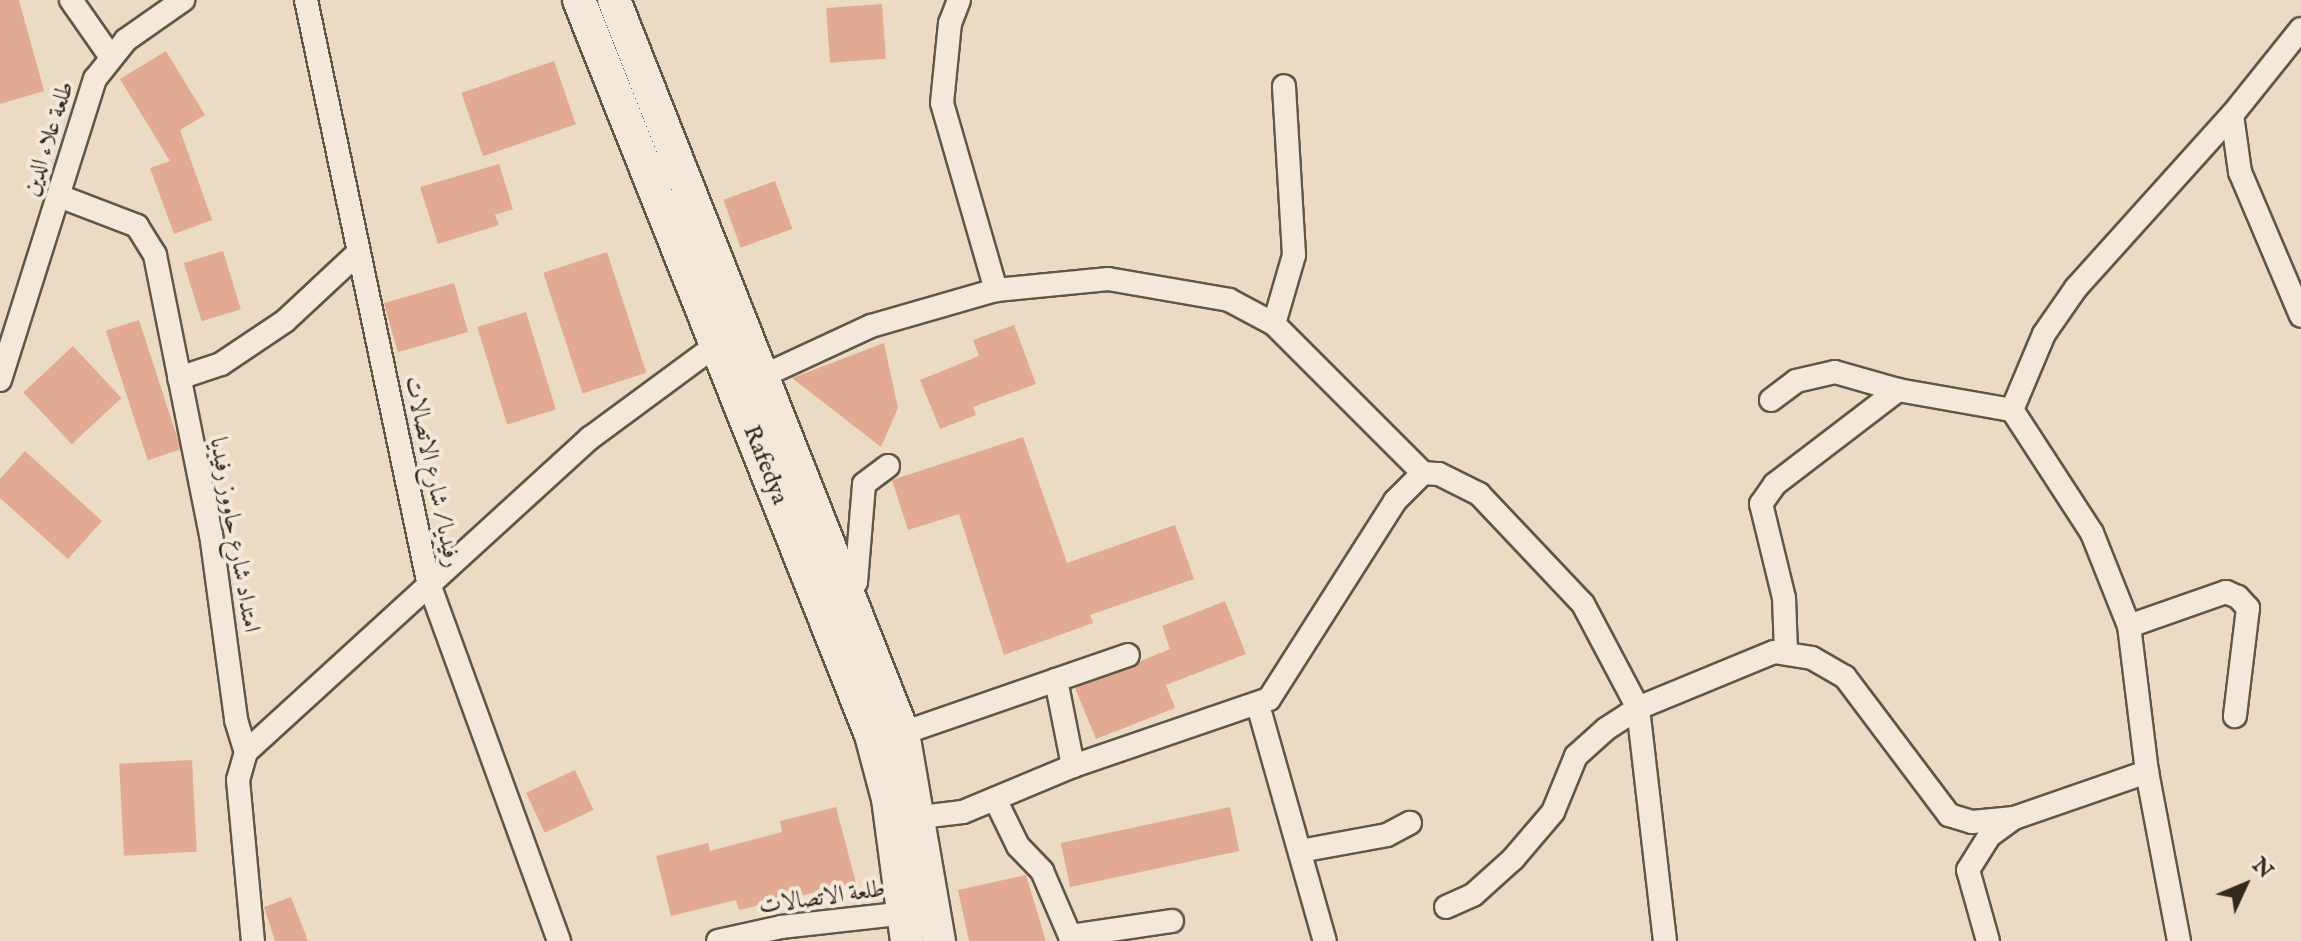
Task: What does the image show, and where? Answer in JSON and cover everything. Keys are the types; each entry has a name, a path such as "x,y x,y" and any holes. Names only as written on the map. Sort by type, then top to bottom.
{"main road":[{"name":"Rafedya","path":"579,0 715,346 748,383 850,592 903,733 906,819 921,927"},
{"name":"Rafedya","path":"614,0 847,668 906,819"}],"street":[{"path":"71,0 110,56"},
{"name":"طلعة علاء الدين","path":"0,380 90,93 110,56 183,0"},
{"name":"رفيديا / شارع الاتصالات","path":"306,0 428,581 559,941"},
{"path":"959,0 950,23 942,103 996,290"},
{"path":"2012,410 2044,334 2076,288 2232,115 2301,29"},
{"path":"1274,324 1294,255 1295,203 1284,86"},
{"path":"2232,115 2240,172 2301,316"},
{"name":"امتداد شارع حاووز رفيديا","path":"59,196 125,219 145,234 160,275 211,534 236,720 246,752 238,780 253,941"},
{"path":"179,378 221,364 285,321 359,252"},
{"path":"748,383 871,326 996,290 1108,279 1229,300 1274,324 1423,473 1439,474 1479,494 1583,604 1638,708 1665,941"},
{"path":"246,752 428,581 590,438 715,346"},
{"path":"1771,400 1796,381 1835,372 1898,390 2012,410 2092,533 2129,626 2147,772 2179,941"},
{"path":"1786,652 1784,598 1761,504 1775,484 1898,390"},
{"path":"850,592 856,582 864,484 888,466"},
{"path":"906,819 996,801 1073,766 1258,705 1280,686 1395,501 1423,473"},
{"path":"2129,626 2226,592 2238,597 2248,608 2235,716"},
{"path":"1446,907 1473,895 1513,859 1553,812 1576,756 1638,708 1763,655 1786,652 1822,662 1845,677 1949,815 1972,822 2014,818 2147,772"},
{"path":"903,733 1128,655"},
{"path":"1056,680 1073,766"},
{"path":"1258,705 1325,941"},
{"path":"996,801 1018,846 1042,871 1070,936 1172,921"},
{"path":"1988,941 1968,870 1989,836 2014,818"},
{"path":"1300,851 1387,835 1410,823"},
{"name":"طلعة الاتصالات","path":"718,941 781,927 921,927"}],"building":[{"path":"0,0 19,0 44,91 0,104"},
{"path":"882,4 886,59 830,63 826,8"},
{"path":"166,51 205,115 180,130 212,220 174,234 150,168 170,161 120,79"},
{"path":"554,61 576,124 483,156 461,93"},
{"path":"499,164 513,209 495,215 499,225 438,244 420,187"},
{"path":"775,181 792,229 741,248 723,200"},
{"path":"223,251 241,309 202,321 184,263"},
{"path":"607,252 646,373 583,393 543,273"},
{"path":"454,283 468,332 398,352 384,303"},
{"path":"526,312 556,410 507,424 477,327"},
{"path":"139,320 181,449 148,460 106,331"},
{"path":"1014,325 1036,384 973,407 976,415 940,429 920,380 979,356 973,340"},
{"path":"884,343 898,408 881,447 792,378"},
{"path":"73,346 121,398 72,444 23,392"},
{"path":"1023,437 1067,563 1175,525 1194,579 1090,615 1093,623 1004,655 959,514 908,530 892,480"},
{"path":"25,451 102,521 68,559 0,498 0,479"},
{"path":"1225,601 1246,654 1166,685 1175,708 1096,739 1075,688 1170,649 1162,626"},
{"path":"192,760 197,852 124,856 119,764"},
{"path":"575,770 594,810 545,833 526,793"},
{"path":"836,807 856,883 739,910 736,900 671,916 656,856 708,843 710,851 782,832 780,821"},
{"path":"1230,807 1239,851 1070,887 1061,843"},
{"path":"1026,875 1046,941 969,941 958,890"},
{"path":"291,897 308,941 275,941 264,907"}]}
